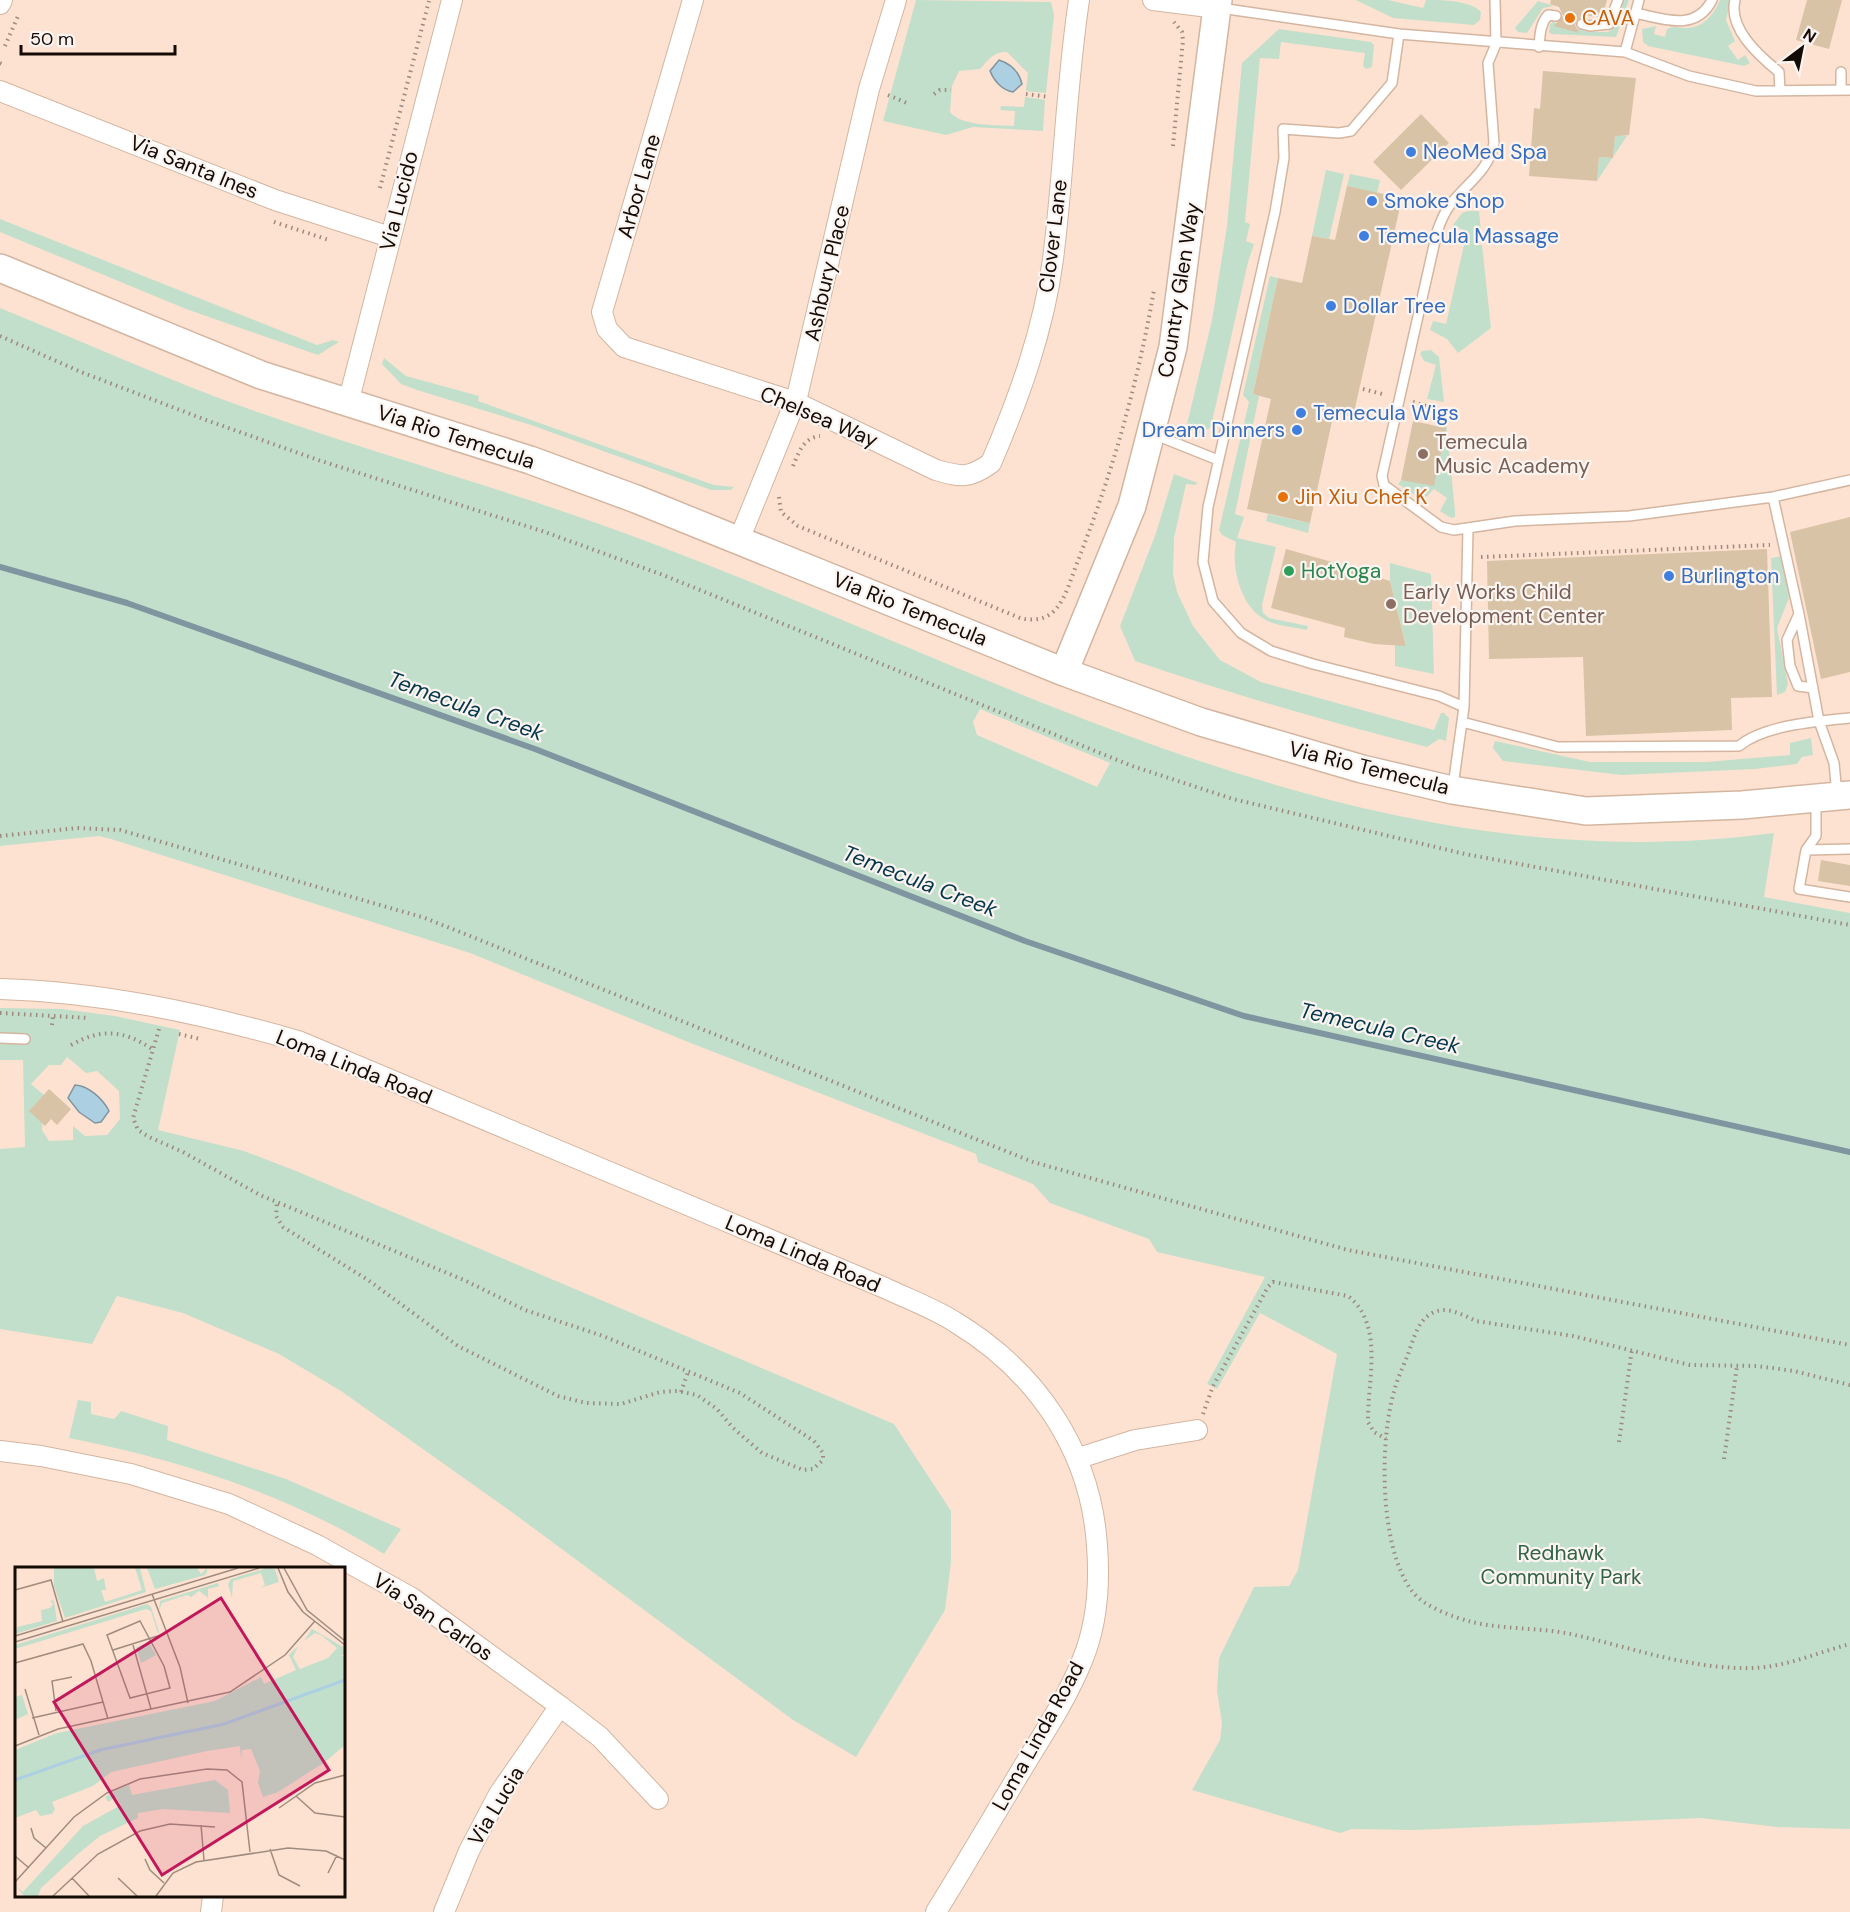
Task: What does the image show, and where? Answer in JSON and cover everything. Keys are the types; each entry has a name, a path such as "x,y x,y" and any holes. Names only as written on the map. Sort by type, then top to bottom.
{"street":[{"name":"Via Lucido","path":"348,402 452,0"},
{"name":"Arbor Lane","path":"642,354 624,347 607,329 602,312 693,0"},
{"name":"Ashbury Place","path":"739,540 795,402 808,359 869,89 896,0"},
{"name":"Clover Lane","path":"991,463 1032,352 1046,299 1053,260 1069,71 1079,0"},
{"path":"1153,0 1218,4"},
{"name":"Country Glen Way","path":"1064,672 1132,506 1173,347 1218,4"},
{"name":"Via Santa Ines","path":"0,91 275,200 390,237"},
{"name":"Via Rio Temecula","path":"0,268 261,375 530,460 739,540 1064,672 1201,722 1362,769 1452,790 1586,811 1742,805 1834,797"},
{"name":"Chelsea Way","path":"642,354 795,402 936,470 961,477 979,471 991,463"},
{"name":"Loma Linda Road","path":"0,989 51,990 139,1002 223,1020 298,1041 885,1288 955,1321 1001,1355 1044,1400 1079,1458 1095,1521 1099,1574 1095,1620 1083,1660 1063,1701 936,1912"},
{"path":"1079,1458 1135,1440 1197,1430"},
{"name":"Via San Carlos","path":"0,1451 41,1456 131,1474 230,1504 317,1545 412,1598 560,1706 600,1737 658,1799"},
{"name":"Via Lucia","path":"444,1912 469,1851 499,1794 560,1706"},
{"path":"211,1912 213,1897"}],"lane":[{"path":"1495,0 1496,44 1488,63 1494,143 1492,154 1470,184 1449,206 1437,232 1382,476 1384,485 1392,494 1441,526 1454,530 1515,520 1629,516 1773,497 1850,480"},
{"path":"1582,24 1590,26 1609,24 1618,0"},
{"path":"1625,52 1639,0"},
{"path":"1635,13 1671,21 1690,21 1706,11 1712,0"},
{"path":"1736,0 1732,12 1739,27 1758,55 1779,72 1780,90"},
{"path":"1218,4 1399,34 1496,44 1625,52 1689,76 1756,91 1846,90 1842,72"},
{"path":"1539,46 1541,27 1545,18 1548,15 1556,16"},
{"path":"1399,34 1392,83 1351,130 1339,133 1283,129 1284,158 1275,212 1208,507 1203,562 1213,601 1241,633 1280,654 1438,696 1464,707"},
{"path":"1151,433 1218,460"},
{"path":"1773,497 1799,614 1819,721 1834,763 1834,797 1816,836 1806,850 1799,889 1850,897"},
{"path":"1452,790 1464,707 1468,529"},
{"path":"1799,614 1787,640 1790,666 1798,686 1813,688"},
{"path":"1462,722 1558,747 1739,746 1750,736 1819,721 1850,718"},
{"path":"1806,850 1850,849"},
{"path":"0,1038 25,1038"}],"path":[{"path":"380,188 430,0"},
{"path":"5,46 21,9"},
{"path":"934,94 940,90 951,90"},
{"path":"887,94 907,103"},
{"path":"1026,94 1049,97"},
{"path":"0,336 81,372 206,420 318,460 542,531 663,575 1132,766 1233,799 1465,854 1850,925"},
{"path":"1466,560 1484,556 1774,545"},
{"path":"0,836 77,828 120,830 425,918 1033,1162 1348,1251 1850,1345"},
{"path":"0,1013 90,1018"},
{"path":"52,1025 53,1015"},
{"path":"153,1028 200,1039"},
{"path":"159,1029 152,1049 152,1061 134,1118 138,1130 277,1203 464,1280 525,1310 603,1336 740,1393 814,1441 823,1453 823,1460 813,1469 803,1470 788,1466 762,1453 708,1401 698,1395 660,1392 621,1404 586,1403 558,1396 520,1379 459,1346 368,1280 283,1227 276,1216 277,1203"},
{"path":"71,1045 98,1033 111,1031 126,1035 152,1049"},
{"path":"1197,1430 1212,1386 1273,1282 1348,1296 1358,1303 1368,1327 1372,1351 1368,1422 1374,1432 1386,1438"},
{"path":"1850,1385 1794,1371 1690,1365 1573,1336 1476,1321 1455,1311 1441,1310 1429,1315 1419,1326 1395,1389 1386,1438 1388,1529 1395,1560 1413,1593 1438,1610 1472,1622 1575,1635 1618,1647 1720,1667 1755,1669 1850,1644"},
{"path":"1618,1442 1632,1349"},
{"path":"1724,1459 1737,1366"},
{"path":"681,1392 688,1372"}],"green space":[{"path":"916,0 1051,2 1054,15 1046,93 1026,91 1028,73 1007,52 1002,52 992,57 980,69 959,71 952,86 950,112 955,117 970,122 1014,126 1015,111 1000,110 1001,106 1024,107 1025,97 1045,100 1043,131 973,127 946,135 883,121"},
{"path":"1356,0 1388,0 1423,8 1426,0 1455,2 1476,8 1481,12 1480,20 1474,25 1393,18"},
{"path":"1623,0 1629,0 1616,37 1551,34 1549,32 1550,24 1553,22 1589,32 1608,32 1616,25"},
{"path":"1720,0 1731,0 1726,20 1735,41 1728,46 1738,60 1745,55 1750,63 1744,66 1648,46 1643,42 1642,29 1656,26 1654,34 1665,37 1667,29 1693,27 1711,15"},
{"path":"1538,1 1554,6 1543,8 1527,33 1518,32 1515,28"},
{"path":"1279,29 1371,42 1374,45 1372,67 1366,69 1363,66 1365,53 1281,42 1279,59 1260,58 1245,222 1250,224 1246,241 1254,244 1212,422 1210,428 1198,434 1189,429 1187,424 1212,320 1227,226 1242,63"},
{"path":"1615,134 1627,136 1613,157"},
{"path":"1599,157 1612,158 1597,181"},
{"path":"1326,170 1344,174 1329,239 1312,236"},
{"path":"1350,174 1380,180 1377,193 1347,186"},
{"path":"1479,211 1481,231 1474,232 1475,245 1482,245 1491,328 1458,353 1447,339 1430,330 1433,321 1446,324 1467,232 1453,225 1462,213"},
{"path":"0,219 317,345 333,340 339,342 318,355 186,309 0,232"},
{"path":"1270,276 1278,278 1253,394 1259,396 1235,514 1244,517 1237,538 1276,547 1262,605 1263,613 1269,618 1308,626 1307,630 1270,622 1257,614 1239,586 1235,563 1236,542 1222,535 1219,530 1249,402 1243,395"},
{"name":"Redhawk Community Park","path":"0,308 157,374 252,410 635,537 1050,706 1189,757 1330,800 1474,829 1621,842 1774,833 1764,897 1850,913 1850,1829 1777,1827 1701,1818 1415,1830 1352,1829 1340,1833 1192,1790 1220,1740 1222,1723 1217,1691 1219,1658 1254,1587 1289,1586 1298,1570 1337,1354 1260,1313 1217,1389 1207,1384 1265,1277 1157,1252 1149,1239 1050,1203 1033,1184 978,1162 976,1154 688,1042 470,953 99,836 0,846","holes":["980,709 1110,763 1097,787 977,735 973,722"]},
{"path":"1431,350 1439,357 1444,402 1427,399 1436,365 1424,361 1420,354 1422,351"},
{"path":"384,358 406,376 479,396 478,401 714,485 734,487 731,490 711,490 531,425 417,390 401,384 382,364"},
{"path":"1441,409 1445,410 1455,511 1455,517 1451,518 1440,511 1447,498 1434,489 1423,500 1398,484 1445,428"},
{"path":"1174,474 1198,483 1186,484 1174,538 1173,574 1177,592 1193,626 1220,660 1261,682 1434,730 1441,713 1444,713 1449,718 1446,741 1439,739 1427,747 1316,718 1135,661 1120,626 1156,533"},
{"path":"1268,514 1310,523 1308,533 1266,521"},
{"path":"1783,556 1789,598 1777,628 1788,684 1785,692 1777,695 1771,558"},
{"path":"1390,563 1431,574 1434,674 1395,666 1395,645 1406,645 1390,581"},
{"path":"1811,738 1813,755 1802,757 1797,764 1755,769 1622,775 1503,761 1493,748 1495,741 1590,762 1706,762 1790,755 1790,743"},
{"path":"0,1008 62,1009 115,1016 180,1030 158,1130 244,1151 296,1171 894,1424 951,1511 951,1562 945,1610 856,1757 793,1720 513,1513 341,1391 279,1354 183,1313 117,1296 92,1344 0,1329 0,1149 25,1147 23,1060 0,1060","holes":["67,1057 86,1073 97,1071 119,1091 120,1119 107,1135 85,1136 73,1126 73,1140 49,1141 42,1130 44,1095 31,1084 49,1065 61,1065"]},
{"path":"78,1400 91,1402 91,1414 114,1419 121,1411 168,1426 167,1440 286,1479 401,1529 384,1554 310,1514 232,1482 151,1457 69,1438"}],"water":[{"path":"999,60 1014,69 1021,79 1022,84 1013,92 999,84 990,71"},
{"path":"75,1085 90,1091 106,1106 109,1111 101,1122 95,1123 79,1112 68,1098"}],"building":[{"name":"CAVA","path":"1551,0 1607,0 1602,18 1585,15 1577,20 1575,25 1579,33 1554,26 1563,16 1559,7 1550,4"},
{"path":"1807,0 1842,0 1829,49 1796,40"},
{"path":"1543,71 1636,78 1629,135 1615,136 1613,158 1599,157 1597,181 1529,176 1534,108 1540,109"},
{"name":"NeoMed Spa","path":"1421,114 1449,143 1401,190 1373,162"},
{"path":"1347,186 1402,198 1353,417 1334,412 1310,523 1247,509 1271,399 1253,394 1278,278 1302,283 1312,236 1335,240"},
{"name":"Temecula Music Academy","path":"1413,421 1446,428 1434,486 1401,480"},
{"path":"1850,517 1850,672 1821,679 1790,532"},
{"path":"1286,549 1378,575 1377,577 1390,581 1406,646 1374,644 1344,637 1345,628 1271,608"},
{"path":"1767,549 1772,697 1731,698 1732,730 1586,736 1583,657 1489,659 1487,561"},
{"path":"1821,860 1850,865 1850,886 1818,881"},
{"path":"49,1089 71,1109 57,1125 51,1119 45,1126 29,1111"}],"waterway":[{"name":"Temecula Creek","path":"0,567 127,603 535,749 1025,941 1244,1016 1850,1152"}],"place":[{"name":"CAVA","path":"1570,18"},
{"name":"NeoMed Spa","path":"1411,152"},
{"name":"Smoke Shop","path":"1372,201"},
{"name":"Temecula Massage","path":"1364,236"},
{"name":"Dollar Tree","path":"1331,306"},
{"name":"Temecula Wigs","path":"1301,413"},
{"name":"Dream Dinners","path":"1297,430"},
{"name":"Temecula Music Academy","path":"1423,454"},
{"name":"Jin Xiu Chef K","path":"1283,497"},
{"name":"HotYoga","path":"1289,571"},
{"name":"Burlington","path":"1669,576"},
{"name":"Early Works Child Development Center","path":"1391,604"}]}
